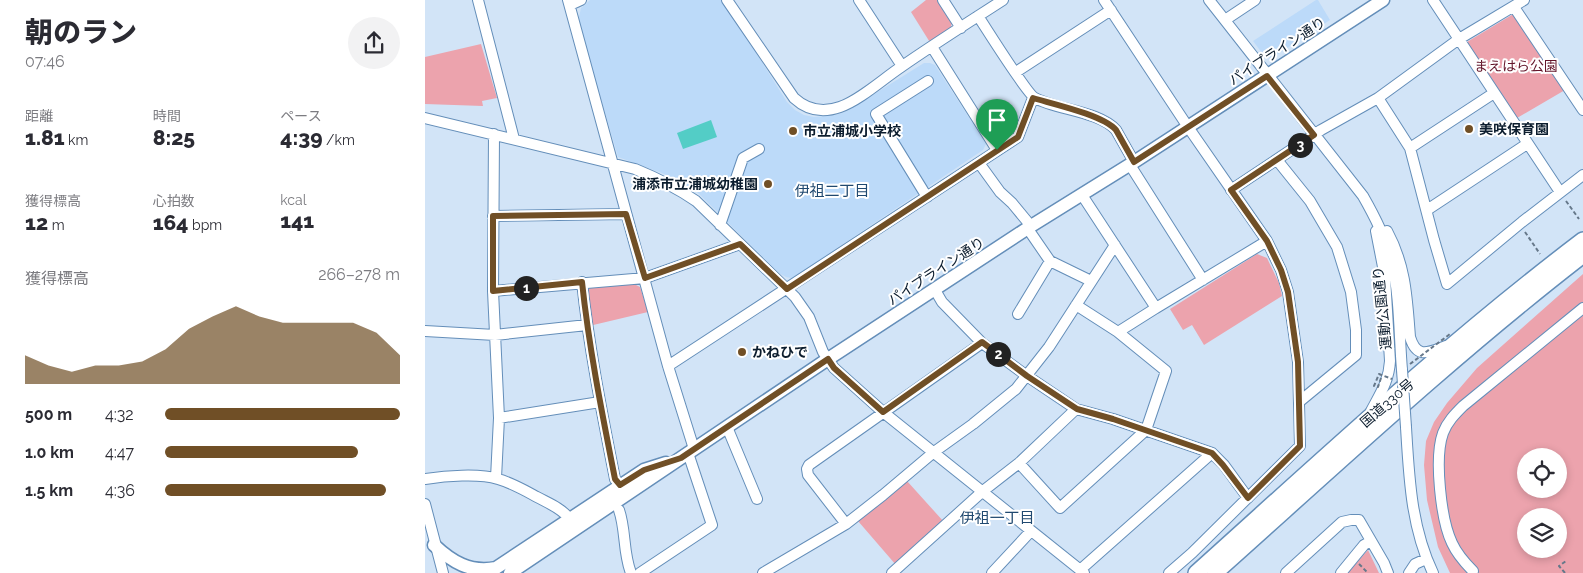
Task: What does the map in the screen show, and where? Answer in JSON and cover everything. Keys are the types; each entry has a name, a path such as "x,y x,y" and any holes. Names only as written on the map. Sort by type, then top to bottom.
{"highway":[{"name":"国道330号","path":"1197,573 1367,420 1452,339 1583,240"},
{"name":"国道330号","path":"1219,572 1445,368 1581,260"}],"main road":[{"name":"パイプライン通り","path":"510,573 828,359 1029,227 1132,164 1383,0"},
{"path":"435,545 458,566 472,571 488,572 644,470 688,453"},
{"path":"526,573 648,490 688,453"}],"street":[{"path":"478,0 515,139"},
{"path":"581,0 569,3 645,278 688,453 712,525 640,573"},
{"path":"727,0 794,98 807,108 829,109 849,103 1003,0"},
{"path":"859,0 902,66"},
{"path":"943,0 961,28"},
{"path":"1104,0 1188,127 1267,241 1281,270 1288,292 1298,362 1300,446 1192,553 1169,573"},
{"name":"運動公園通り","path":"1209,0 1363,196 1392,262 1405,367 1406,428 1413,510 1419,539 1433,573"},
{"path":"1225,20 1255,0"},
{"path":"1433,0 1560,192"},
{"path":"1231,190 1314,135 1377,98 1459,40 1524,0"},
{"path":"1515,7 1583,110"},
{"path":"1016,72 1111,10"},
{"path":"978,16 1033,98 1112,125 1132,164 1203,280"},
{"path":"932,46 997,150"},
{"path":"927,197 876,114 928,81"},
{"path":"1409,148 1494,93"},
{"path":"668,366 1018,137 1033,98"},
{"path":"1377,98 1409,148 1447,284 1519,224 1583,175"},
{"path":"425,118 613,163 643,172 683,192 696,202 787,289 803,307 823,352 834,368 883,412 1082,572 1212,453"},
{"path":"493,134 493,291 499,418 496,478"},
{"path":"1427,210 1527,144"},
{"path":"720,225 743,158 759,149"},
{"path":"1277,160 1310,201 1337,247 1351,292 1356,330 1356,355 1299,402"},
{"path":"979,163 1029,227 1050,260 1091,281"},
{"path":"1082,195 1155,308"},
{"path":"1371,211 1388,232 1400,259 1406,286 1412,344 1417,350 1430,353 1444,346 1452,339"},
{"path":"1367,420 1385,385 1390,361 1385,277 1371,211"},
{"path":"493,216 626,214"},
{"path":"1118,332 1267,241"},
{"path":"493,291 645,278 740,244"},
{"path":"763,573 846,524 934,452 973,424 1016,389 1049,347 1115,245"},
{"path":"1018,314 1050,260"},
{"path":"582,282 600,402 615,479 620,485"},
{"path":"935,290 942,302 982,342 1027,376 1077,409 1212,453 1248,498"},
{"path":"1019,463 1060,508 1146,430 1166,371 1118,332 1076,305"},
{"path":"1473,571 1457,554 1445,522 1439,468 1443,432 1455,413 1583,308"},
{"path":"425,331 495,336 587,325"},
{"path":"846,524 808,475 807,469 809,464 982,342"},
{"path":"499,418 600,402"},
{"path":"892,573 983,491 1019,463 1077,409"},
{"path":"727,428 757,498"},
{"path":"425,479 463,476 496,478 509,482 552,505 564,512 569,518"},
{"path":"425,504 443,573"},
{"path":"619,510 623,522 627,564 631,573"},
{"path":"1286,573 1342,522 1351,520 1359,520 1388,573"},
{"path":"992,573 1031,531"},
{"path":"1341,573 1364,545 1371,541"},
{"path":"1409,573 1415,564 1426,559"}],"path":[{"path":"1560,192 1579,219"},
{"path":"1519,224 1540,254"},
{"path":"1405,367 1452,339"},
{"path":"1381,378 1378,387 1375,386 1379,374 1395,381"},
{"path":"1354,559 1368,573"},
{"path":"1565,573 1559,566 1566,560"}],"shaded area":[{"name":"市立浦城小学校","path":"590,0 723,0 787,102 804,115 814,117 836,115 847,111 924,63 930,63 935,65 986,144 983,150 797,275 791,278 786,277 779,273 696,191 667,175 618,157 578,21 581,8"},
{"path":"1318,0 1330,20 1272,58 1265,57 1253,41"},
{"path":"711,120 717,137 683,149 677,133"}],"green space":[{"path":"926,0 938,0 952,22 950,31 931,44 911,12"},
{"name":"まえはら公園","path":"1515,13 1565,90 1517,118 1467,42"},
{"path":"481,44 497,98 482,101 483,106 425,104 425,57"},
{"path":"1257,254 1267,258 1279,283 1282,296 1204,345 1192,325 1183,330 1170,309"},
{"path":"1583,274 1583,573 1450,573 1438,547 1427,500 1424,465 1426,441 1434,422 1447,403 1477,368"},
{"path":"634,284 640,287 648,312 589,326 585,293 590,288"},
{"path":"907,481 944,522 896,565 858,521"},
{"path":"1368,550 1379,573 1347,573"}],"place":[{"name":"美咲保育園","path":"1469,129"},
{"name":"市立浦城小学校","path":"793,131"},
{"name":"浦添市立浦城幼稚園","path":"768,184"},
{"name":"かねひで","path":"742,352"}],"district":[{"name":"伊祖二丁目","path":"832,191"},
{"name":"伊祖一丁目","path":"997,518"}],"route":[{"path":"1267,76 1314,135 1231,190 1267,241 1281,270 1288,292 1298,362 1300,446 1248,498 1212,453 1113,419 1077,409 1027,376 982,342 883,412 834,368 828,359 681,458 644,470 620,485 615,479 600,402 582,282 493,291 493,216 626,214 645,278 740,244 787,289 997,150 1018,137 1021,133 1033,98 1112,125 1134,162 1267,76"}]}
